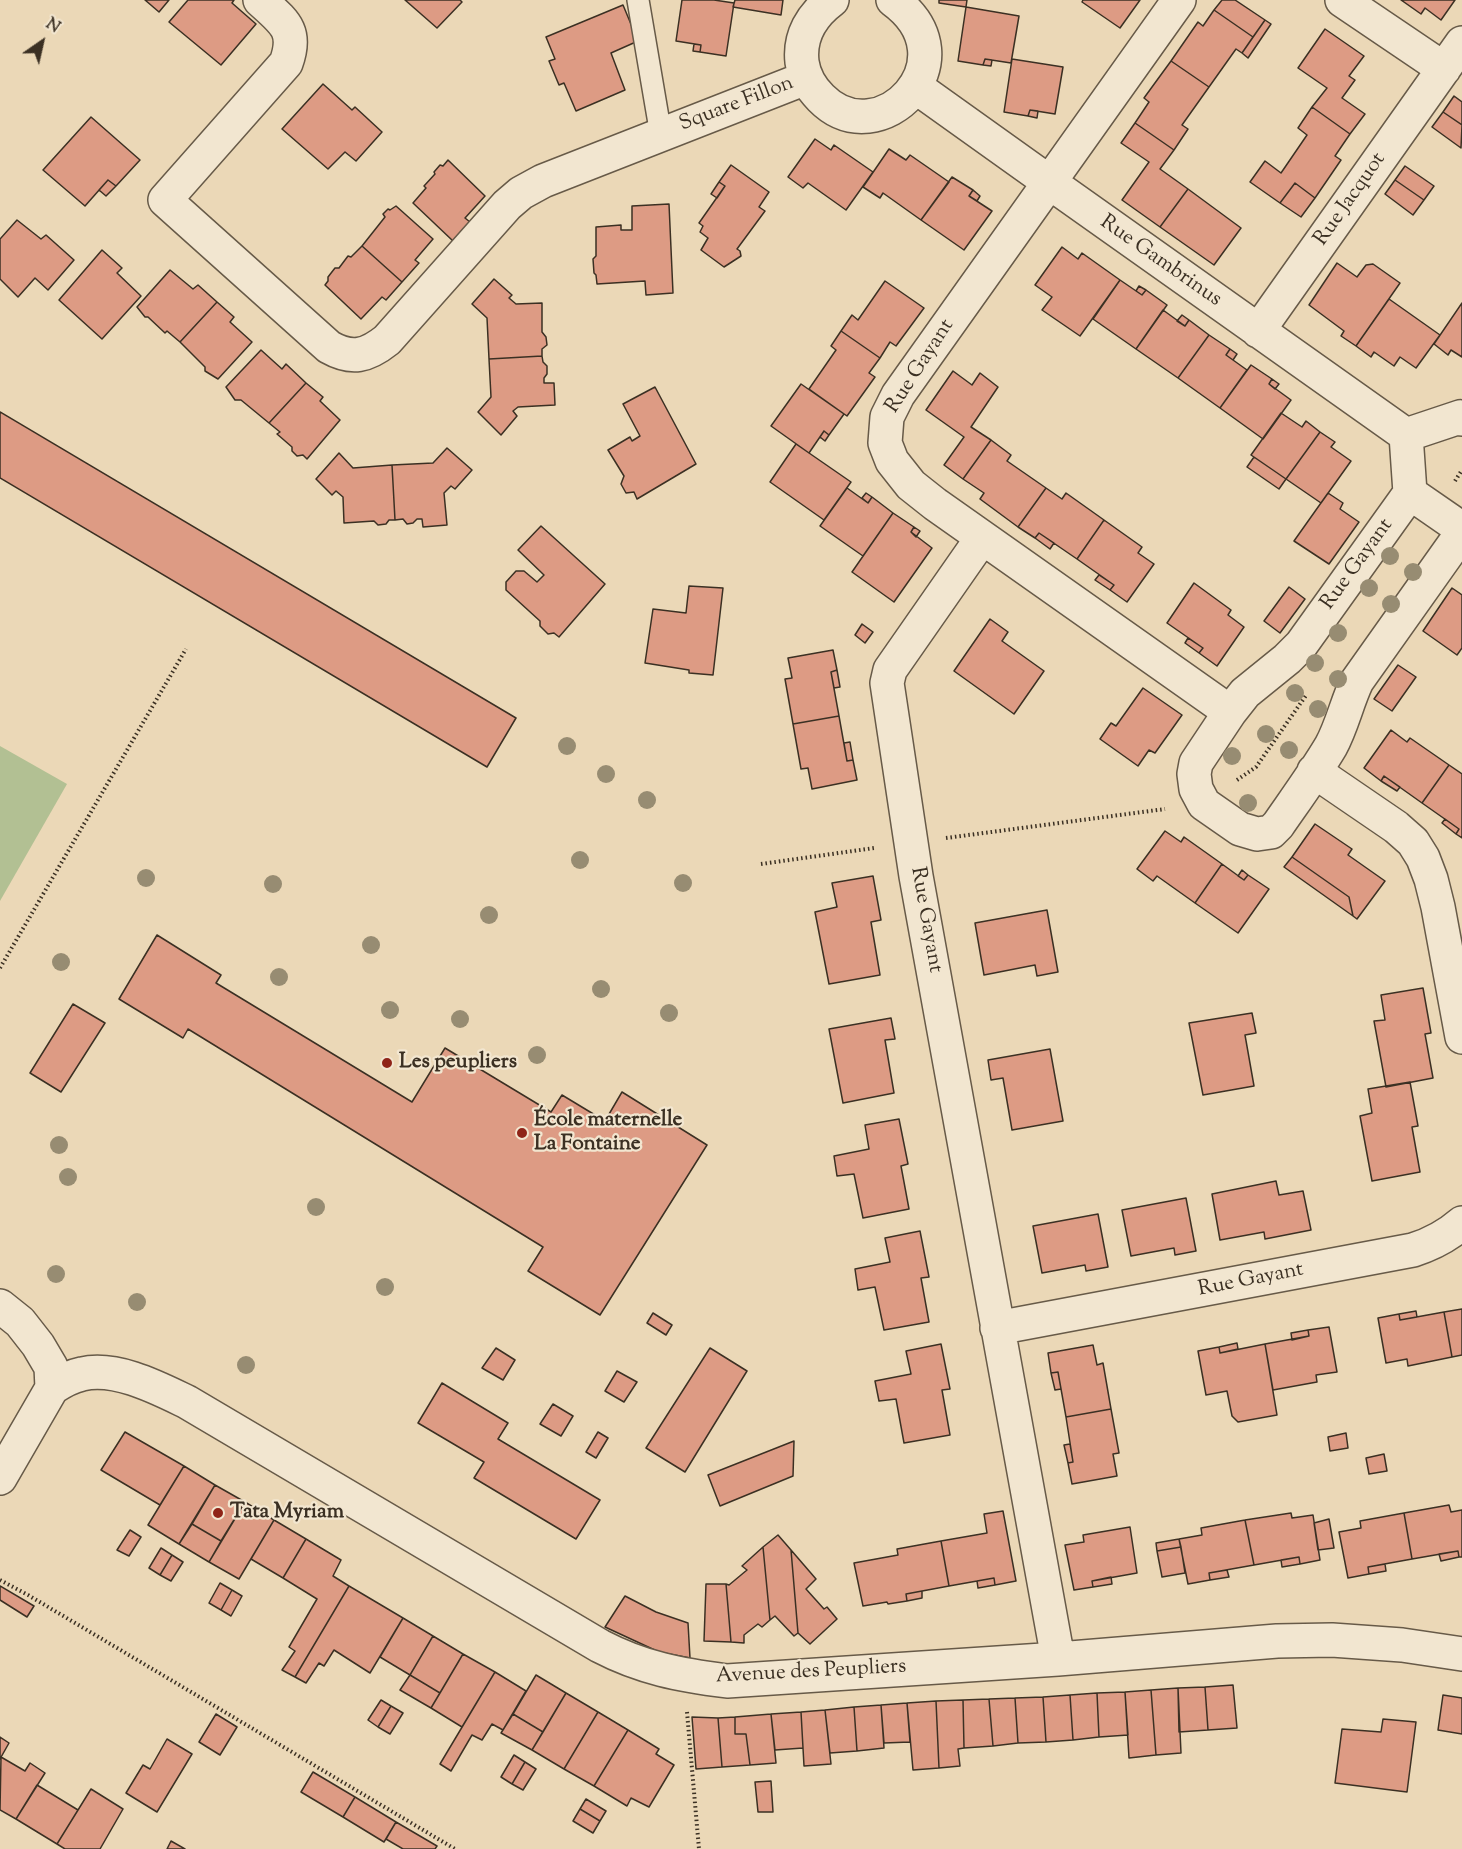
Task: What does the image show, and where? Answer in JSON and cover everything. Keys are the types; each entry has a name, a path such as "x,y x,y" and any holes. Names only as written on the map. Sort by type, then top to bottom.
{"street":[{"name":"Square Fillon","path":"260,0 278,16 289,30 292,46 286,63 165,200 329,347 339,353 359,355 374,350 387,340 507,205 521,193 543,181 806,78"},
{"name":"Square Fillon","path":"832,0 811,20 802,48 802,63 806,78 815,92 827,104 842,112 858,116 875,115 891,109 916,87"},
{"path":"893,0 906,9 923,38 925,55 916,87"},
{"path":"1049,183 1179,0"},
{"name":"Rue Jacquot","path":"1258,331 1453,56 1342,0"},
{"name":"Rue Gambrinus","path":"916,87 1406,435"},
{"name":"Rue Gayant","path":"1049,183 898,395 886,417 885,443 892,461 911,485 982,538 1230,712"},
{"path":"1204,804 1239,829 1257,834 1271,832 1331,746 1357,681 1462,531 1410,493 1406,435 1462,418"},
{"name":"Rue Gayant","path":"1204,804 1196,789 1194,774 1196,763 1245,693 1301,645 1410,493"},
{"name":"Rue Gayant","path":"982,538 890,670 887,683 911,843 1058,1659"},
{"path":"1314,771 1396,826 1413,842 1423,858 1438,907 1462,1037"},
{"name":"Rue Gayant","path":"997,1328 1413,1250 1450,1234 1462,1223"},
{"path":"0,1306 20,1322 38,1345 51,1366 52,1388 0,1478"},
{"name":"Avenue des Peupliers","path":"52,1388 83,1374 99,1373 132,1378 157,1388 197,1408 600,1646 645,1666 684,1676 727,1681 1058,1659 1277,1641 1321,1640 1402,1645 1462,1654"}],"lane":[{"path":"638,0 664,134"}],"path":[{"path":"0,968 186,649"},
{"path":"761,864 1204,804"},
{"path":"0,1580 455,1849"},
{"path":"684,1676 699,1849"}],"green space":[{"path":"0,746 67,784 0,901"}],"building":[{"path":"145,0 169,0 159,12"},
{"path":"188,0 234,0 232,3 256,24 221,65 169,22"},
{"path":"405,0 460,0 462,2 437,28"},
{"path":"682,0 714,0 734,3 726,56 700,52 701,45 676,41"},
{"path":"735,0 783,0 781,15 733,7"},
{"path":"939,0 967,0 966,7 939,3"},
{"path":"1083,0 1140,0 1120,28 1082,2"},
{"path":"1222,0 1235,0 1265,20 1253,37 1214,10"},
{"path":"1401,0 1455,0 1441,20 1425,8 1421,14"},
{"path":"623,5 638,41 611,53 625,90 576,111 564,83 559,85 549,61 555,59 546,37"},
{"path":"966,7 1019,16 1011,63 985,59 983,65 958,61"},
{"path":"1214,10 1253,37 1242,53 1236,49 1209,87 1171,61 1198,22 1203,26"},
{"path":"1265,20 1271,24 1248,58 1242,53"},
{"path":"1325,29 1364,56 1349,76 1355,80 1342,98 1365,114 1350,134 1312,107 1327,88 1298,68"},
{"path":"694,44 701,45 700,52 693,51"},
{"path":"985,59 992,60 991,66 983,65"},
{"path":"1012,59 1063,67 1055,114 1030,110 1028,116 1004,112"},
{"path":"1171,61 1209,87 1182,125 1188,129 1174,150 1135,123 1149,102 1144,98"},
{"path":"323,84 352,110 355,107 382,132 356,161 345,152 328,169 282,129"},
{"path":"1454,96 1462,102 1462,125 1443,112"},
{"path":"1312,107 1350,134 1335,156 1341,160 1315,198 1295,183 1280,203 1250,182 1265,161 1281,173 1307,135 1298,128"},
{"path":"1030,110 1038,111 1037,118 1028,116"},
{"path":"1443,112 1462,125 1461,148 1432,127"},
{"path":"91,117 140,160 116,186 108,180 85,206 43,170"},
{"path":"1135,123 1174,150 1160,169 1188,189 1160,227 1122,200 1149,162 1121,143"},
{"path":"815,139 831,150 834,145 873,172 846,210 808,183 803,188 788,177"},
{"path":"889,149 906,160 910,155 949,182 921,220 883,193 880,198 863,187"},
{"path":"448,160 485,196 465,218 470,222 453,241 413,203 426,188 424,186 435,174 434,172"},
{"path":"731,165 769,192 759,207 765,211 737,249 741,256 724,267 701,250 708,238 700,232 703,226 699,223 725,186 719,182"},
{"path":"1405,166 1434,186 1424,200 1395,180"},
{"path":"952,177 973,190 969,196 992,211 964,250 921,220"},
{"path":"108,180 116,186 106,196 99,190"},
{"path":"1395,180 1424,200 1413,215 1385,194"},
{"path":"719,182 725,186 717,198 711,194"},
{"path":"1295,183 1315,198 1301,217 1280,203"},
{"path":"1188,189 1241,228 1214,265 1160,227"},
{"path":"973,190 980,196 977,201 969,196"},
{"path":"669,204 673,293 646,295 645,281 597,284 593,259 596,256 596,227 621,225 621,230 632,230 632,206"},
{"path":"396,206 433,239 415,260 419,263 402,282 362,246 385,217 383,214"},
{"path":"17,220 41,239 46,235 74,260 48,290 35,278 18,297 0,279 0,239"},
{"path":"362,246 402,282 386,300 382,297 361,319 325,285 335,268 339,268 348,256 351,257"},
{"path":"1062,247 1078,259 1082,253 1120,280 1080,336 1042,310 1052,297 1035,285"},
{"path":"102,250 122,268 117,273 141,296 102,339 59,300"},
{"path":"1337,263 1357,277 1366,265 1373,264 1400,283 1356,346 1341,336 1344,331 1309,305"},
{"path":"170,270 193,289 198,285 217,302 180,342 145,317 137,307"},
{"path":"494,279 512,295 509,298 516,304 542,303 542,332 546,337 547,345 542,349 542,356 489,359 487,318 472,304"},
{"path":"1120,280 1142,295 1146,290 1167,305 1136,349 1093,319"},
{"path":"885,281 924,308 896,346 890,342 880,358 841,331 852,315 858,320"},
{"path":"1139,286 1146,290 1142,295 1136,291"},
{"path":"1389,299 1440,335 1416,368 1400,357 1394,366 1374,352 1371,357 1356,346"},
{"path":"217,302 234,317 230,322 252,342 218,379 205,371 205,367 180,342"},
{"path":"1462,303 1462,357 1451,350 1448,355 1434,344"},
{"path":"1163,310 1185,326 1189,320 1209,335 1178,378 1136,349"},
{"path":"1182,315 1189,320 1185,326 1177,321"},
{"path":"841,331 880,358 869,373 875,377 847,416 809,389 836,350 831,346"},
{"path":"1209,335 1230,349 1226,355 1247,370 1220,408 1178,378"},
{"path":"1230,349 1237,354 1233,360 1226,355"},
{"path":"261,350 282,369 286,364 306,383 269,423 241,400 235,400 226,387"},
{"path":"542,356 547,366 544,383 554,383 555,405 518,407 513,411 517,416 501,435 478,412 491,397 489,359"},
{"path":"1251,365 1272,379 1269,384 1291,400 1263,439 1220,408"},
{"path":"953,371 972,385 980,373 998,387 971,427 991,440 963,479 944,465 964,437 926,410"},
{"path":"1272,379 1279,384 1275,389 1269,384"},
{"path":"306,383 323,397 320,401 340,420 307,459 303,455 297,456 292,451 292,447 277,434 280,432 269,423"},
{"path":"801,384 844,414 829,435 824,431 809,453 771,426"},
{"path":"655,387 696,464 637,499 634,492 626,493 621,484 624,476 608,450 630,437 632,441 640,436 623,404"},
{"path":"0,412 516,718 487,767 0,478"},
{"path":"1281,413 1302,427 1306,421 1320,432 1286,479 1251,455"},
{"path":"824,431 829,435 825,441 820,437"},
{"path":"1320,432 1335,442 1331,447 1351,461 1321,503 1286,479"},
{"path":"991,440 1011,455 1007,461 1046,488 1018,527 980,499 984,493 963,479"},
{"path":"796,444 851,482 824,520 770,482"},
{"path":"447,448 472,470 455,489 451,486 444,493 447,525 423,527 422,519 407,524 403,519 395,520 392,465 433,463"},
{"path":"339,453 353,468 392,465 395,520 378,525 374,521 344,523 343,497 336,491 332,495 316,479"},
{"path":"1254,457 1286,479 1279,489 1247,467"},
{"path":"847,488 868,503 872,497 893,513 863,556 820,526"},
{"path":"1046,488 1062,499 1066,493 1104,520 1077,559 1039,533 1035,538 1018,527"},
{"path":"866,493 872,497 868,503 862,498"},
{"path":"1328,493 1343,503 1340,509 1359,522 1329,564 1294,541"},
{"path":"893,513 914,527 911,532 932,548 894,602 852,572"},
{"path":"1104,520 1142,547 1138,553 1154,564 1127,602 1110,590 1114,585 1077,559"},
{"path":"541,526 605,584 559,637 554,633 548,634 540,626 540,621 506,590 506,582 516,571 524,571 537,582 544,575 518,550"},
{"path":"914,527 920,531 916,537 911,532"},
{"path":"1039,533 1054,543 1050,549 1035,538"},
{"path":"1099,575 1114,585 1110,590 1095,580"},
{"path":"1194,583 1231,610 1228,615 1244,627 1217,666 1199,653 1203,648 1167,623"},
{"path":"689,586 723,588 713,675 689,673 689,670 645,663 653,609 686,613"},
{"path":"1289,587 1305,599 1280,633 1264,621"},
{"path":"1452,588 1462,595 1462,648 1457,655 1423,631"},
{"path":"990,619 1008,632 1002,641 1044,671 1014,714 954,671"},
{"path":"862,624 873,632 865,643 855,635"},
{"path":"1188,638 1203,648 1199,653 1185,643"},
{"path":"833,650 837,670 831,672 839,716 793,724 785,679 792,678 788,658"},
{"path":"1398,665 1416,677 1392,711 1374,699"},
{"path":"837,670 840,687 834,688 831,672"},
{"path":"1143,688 1182,715 1155,753 1149,750 1138,766 1100,739 1111,723 1116,726"},
{"path":"839,716 847,761 853,760 857,780 812,789 808,768 801,769 793,724"},
{"path":"1391,730 1407,742 1410,738 1449,765 1422,803 1384,776 1381,781 1364,768"},
{"path":"850,742 853,760 847,761 844,743"},
{"path":"1449,765 1462,774 1462,838 1456,834 1459,829 1422,803"},
{"path":"1384,776 1400,787 1397,791 1381,781"},
{"path":"1445,819 1459,829 1456,834 1442,823"},
{"path":"1315,824 1352,849 1348,855 1385,881 1357,919 1353,916 1349,897 1292,857"},
{"path":"1165,831 1181,842 1184,837 1222,864 1195,903 1157,876 1153,881 1137,869"},
{"path":"1292,857 1349,897 1353,916 1284,867"},
{"path":"1222,864 1244,880 1248,875 1269,889 1238,933 1195,903"},
{"path":"1242,870 1248,875 1244,880 1238,876"},
{"path":"873,876 881,920 871,922 880,975 829,984 815,912 837,907 832,883"},
{"path":"1047,910 1058,972 1037,976 1035,965 984,975 975,923"},
{"name":"École maternelle La Fontaine","path":"157,935 221,975 216,983 412,1102 445,1048 551,1112 562,1095 605,1121 622,1092 707,1145 600,1315 528,1271 543,1247 188,1029 183,1038 119,999"},
{"path":"1423,988 1431,1033 1425,1034 1433,1078 1386,1087 1374,1021 1385,1020 1381,995"},
{"path":"73,1004 105,1023 61,1092 30,1073"},
{"path":"1252,1013 1256,1033 1245,1035 1254,1086 1203,1095 1189,1023"},
{"path":"891,1018 895,1039 885,1040 894,1093 843,1103 829,1029"},
{"path":"1050,1049 1063,1121 1012,1130 1003,1078 991,1080 988,1060"},
{"path":"1410,1082 1418,1126 1412,1127 1420,1172 1372,1181 1360,1116 1372,1113 1368,1089"},
{"path":"899,1119 908,1164 901,1166 909,1209 863,1218 854,1174 837,1176 834,1156 869,1149 865,1125"},
{"path":"1276,1181 1279,1195 1303,1191 1311,1230 1265,1239 1264,1232 1220,1240 1212,1194"},
{"path":"1186,1198 1196,1251 1175,1255 1174,1248 1131,1256 1122,1210"},
{"path":"1098,1214 1108,1267 1086,1271 1085,1265 1042,1273 1033,1226"},
{"path":"920,1231 929,1277 921,1278 929,1322 884,1330 875,1287 858,1290 855,1269 890,1262 885,1238"},
{"path":"1462,1309 1462,1355 1452,1357 1444,1312"},
{"path":"1416,1311 1417,1317 1400,1320 1399,1314"},
{"path":"1444,1312 1452,1357 1408,1366 1407,1359 1386,1363 1378,1318 1399,1314 1400,1320"},
{"path":"653,1313 672,1325 666,1335 647,1323"},
{"path":"1329,1327 1337,1372 1316,1375 1317,1382 1273,1390 1265,1344 1309,1336 1308,1330"},
{"path":"1308,1330 1309,1336 1292,1340 1291,1333"},
{"path":"1237,1343 1238,1349 1220,1353 1219,1347"},
{"path":"941,1344 950,1389 942,1390 950,1435 904,1443 896,1399 879,1401 875,1381 911,1374 906,1351"},
{"path":"1265,1344 1277,1415 1238,1422 1232,1416 1227,1391 1206,1395 1198,1351 1219,1347 1220,1353"},
{"path":"1093,1345 1097,1365 1103,1363 1111,1409 1066,1417 1058,1372 1051,1373 1048,1353"},
{"path":"496,1348 515,1360 503,1380 482,1368"},
{"path":"710,1348 747,1371 685,1472 646,1448"},
{"path":"617,1371 637,1382 624,1402 605,1391"},
{"path":"1058,1372 1061,1389 1055,1390 1051,1373"},
{"path":"442,1383 508,1423 498,1439 600,1500 576,1539 474,1478 484,1462 418,1423"},
{"path":"553,1404 573,1416 561,1436 540,1424"},
{"path":"1111,1409 1119,1453 1113,1454 1117,1476 1072,1484 1068,1463 1073,1462 1066,1417"},
{"path":"125,1432 184,1466 160,1505 101,1470"},
{"path":"598,1432 608,1438 596,1458 586,1452"},
{"path":"1346,1433 1348,1448 1330,1451 1328,1437"},
{"path":"794,1441 793,1476 720,1506 708,1475"},
{"path":"1070,1444 1073,1462 1068,1463 1064,1445"},
{"path":"1384,1454 1387,1471 1369,1474 1366,1458"},
{"path":"184,1466 215,1485 179,1544 148,1525"},
{"name":"Tata Myriam","path":"215,1485 245,1502 221,1541 192,1524"},
{"path":"245,1502 274,1520 239,1579 209,1562"},
{"path":"1449,1505 1451,1512 1462,1510 1462,1557 1459,1557 1458,1551 1412,1559 1404,1513"},
{"path":"1003,1511 1016,1581 995,1585 994,1578 949,1586 941,1541 987,1533 984,1514"},
{"path":"1291,1513 1292,1518 1313,1515 1320,1560 1300,1564 1299,1557 1254,1565 1245,1520"},
{"path":"1404,1513 1412,1559 1368,1567 1369,1574 1348,1578 1339,1532 1361,1528 1360,1521"},
{"path":"1329,1519 1334,1548 1318,1550 1314,1523"},
{"path":"274,1520 306,1539 283,1578 251,1559"},
{"path":"1245,1520 1254,1565 1209,1573 1210,1580 1188,1584 1179,1539 1202,1535 1201,1528"},
{"path":"192,1524 221,1541 209,1562 179,1544"},
{"path":"1130,1527 1137,1573 1092,1581 1093,1587 1074,1590 1065,1545 1084,1542 1083,1535"},
{"path":"130,1530 141,1537 129,1556 117,1550"},
{"path":"778,1535 791,1550 798,1633 794,1636 775,1616 770,1620 763,1547"},
{"path":"306,1539 341,1560 333,1576 349,1586 295,1677 282,1670 295,1651 289,1647 317,1599 283,1578"},
{"path":"1179,1539 1181,1547 1157,1551 1156,1543"},
{"path":"941,1541 949,1586 906,1594 907,1601 863,1606 854,1563 898,1555 897,1549"},
{"path":"763,1547 770,1620 762,1627 758,1624 744,1635 744,1643 731,1642 726,1584 729,1585 747,1570 742,1566"},
{"path":"1181,1547 1185,1573 1162,1577 1157,1551"},
{"path":"161,1548 172,1555 160,1575 149,1568"},
{"path":"791,1550 816,1579 806,1589 824,1609 827,1607 837,1619 810,1644 798,1633"},
{"path":"1458,1551 1459,1557 1441,1561 1439,1554"},
{"path":"172,1555 183,1562 171,1581 160,1575"},
{"path":"1299,1557 1300,1564 1282,1567 1281,1560"},
{"path":"1385,1564 1386,1571 1369,1574 1368,1567"},
{"path":"1227,1570 1229,1577 1210,1580 1209,1573"},
{"path":"1111,1577 1112,1584 1093,1587 1092,1581"},
{"path":"994,1578 995,1585 978,1588 977,1581"},
{"path":"220,1583 232,1590 221,1610 209,1603"},
{"path":"706,1584 726,1584 731,1642 704,1641"},
{"path":"0,1586 34,1606 27,1617 0,1600"},
{"path":"349,1586 403,1618 370,1673 334,1650 324,1666 319,1663 306,1683 295,1677"},
{"path":"232,1590 242,1596 231,1616 221,1610"},
{"path":"922,1591 922,1598 907,1601 906,1594"},
{"path":"625,1596 656,1612 688,1623 690,1658 659,1652 605,1627"},
{"path":"403,1618 433,1636 410,1675 380,1657"},
{"path":"433,1636 463,1654 440,1693 410,1675"},
{"path":"463,1654 495,1672 462,1727 431,1708"},
{"path":"495,1672 526,1691 503,1730 492,1724 482,1740 472,1735 451,1771 440,1764"},
{"path":"410,1675 440,1693 431,1708 400,1690"},
{"path":"536,1675 566,1693 543,1732 513,1714"},
{"path":"1233,1685 1237,1728 1208,1730 1205,1687"},
{"path":"1205,1687 1208,1730 1179,1732 1178,1688"},
{"path":"1178,1688 1181,1753 1156,1755 1151,1690"},
{"path":"1151,1690 1156,1755 1129,1758 1125,1692"},
{"path":"1125,1692 1128,1735 1099,1737 1097,1693"},
{"path":"566,1693 598,1712 564,1769 532,1750"},
{"path":"1097,1693 1099,1737 1073,1740 1070,1695"},
{"path":"1070,1695 1073,1740 1046,1742 1043,1697"},
{"path":"1443,1695 1462,1698 1462,1734 1438,1730"},
{"path":"1043,1697 1046,1742 1018,1743 1015,1698"},
{"path":"1015,1698 1018,1743 993,1746 989,1699"},
{"path":"989,1699 993,1746 964,1748 963,1700"},
{"path":"381,1700 391,1706 378,1727 368,1720"},
{"path":"963,1700 964,1748 958,1749 960,1766 939,1768 936,1701"},
{"path":"936,1701 939,1768 913,1770 907,1703"},
{"path":"907,1703 910,1742 884,1743 881,1705"},
{"path":"881,1705 884,1748 857,1751 854,1707"},
{"path":"391,1706 403,1713 390,1734 378,1727"},
{"path":"854,1707 857,1751 830,1753 825,1710"},
{"path":"825,1710 831,1764 804,1766 801,1712"},
{"path":"598,1712 628,1730 594,1786 564,1769"},
{"path":"801,1712 803,1748 775,1750 771,1714"},
{"path":"216,1714 237,1727 220,1755 199,1742"},
{"path":"513,1714 543,1732 532,1750 501,1733"},
{"path":"771,1714 776,1763 750,1765 746,1734 735,1734 735,1717"},
{"path":"692,1717 718,1718 722,1767 696,1769"},
{"path":"735,1717 735,1734 746,1734 750,1765 722,1767 718,1718"},
{"path":"1383,1719 1416,1722 1407,1792 1335,1783 1342,1729 1381,1732"},
{"path":"628,1730 659,1749 656,1754 674,1765 649,1807 631,1798 627,1806 594,1786"},
{"path":"0,1737 9,1743 0,1759"},
{"path":"167,1739 192,1754 157,1812 126,1793 143,1765 150,1769"},
{"path":"514,1755 525,1762 512,1784 501,1777"},
{"path":"1,1757 25,1771 30,1763 45,1773 16,1819 0,1810"},
{"path":"525,1762 536,1769 523,1790 512,1784"},
{"path":"313,1772 355,1797 343,1817 301,1792"},
{"path":"771,1781 773,1812 758,1812 755,1782"},
{"path":"37,1785 78,1810 57,1844 16,1819"},
{"path":"91,1789 123,1809 100,1849 65,1849 57,1844"},
{"path":"355,1797 396,1822 384,1842 343,1817"},
{"path":"586,1799 606,1811 600,1821 580,1809"},
{"path":"580,1809 600,1821 593,1833 573,1821"},
{"path":"396,1822 437,1846 435,1849 403,1849 386,1839"},
{"path":"171,1841 185,1849 167,1849"}],"place":[{"name":"Les peupliers","path":"387,1063"},
{"name":"École maternelle La Fontaine","path":"522,1133"},
{"name":"Tata Myriam","path":"218,1513"}]}
